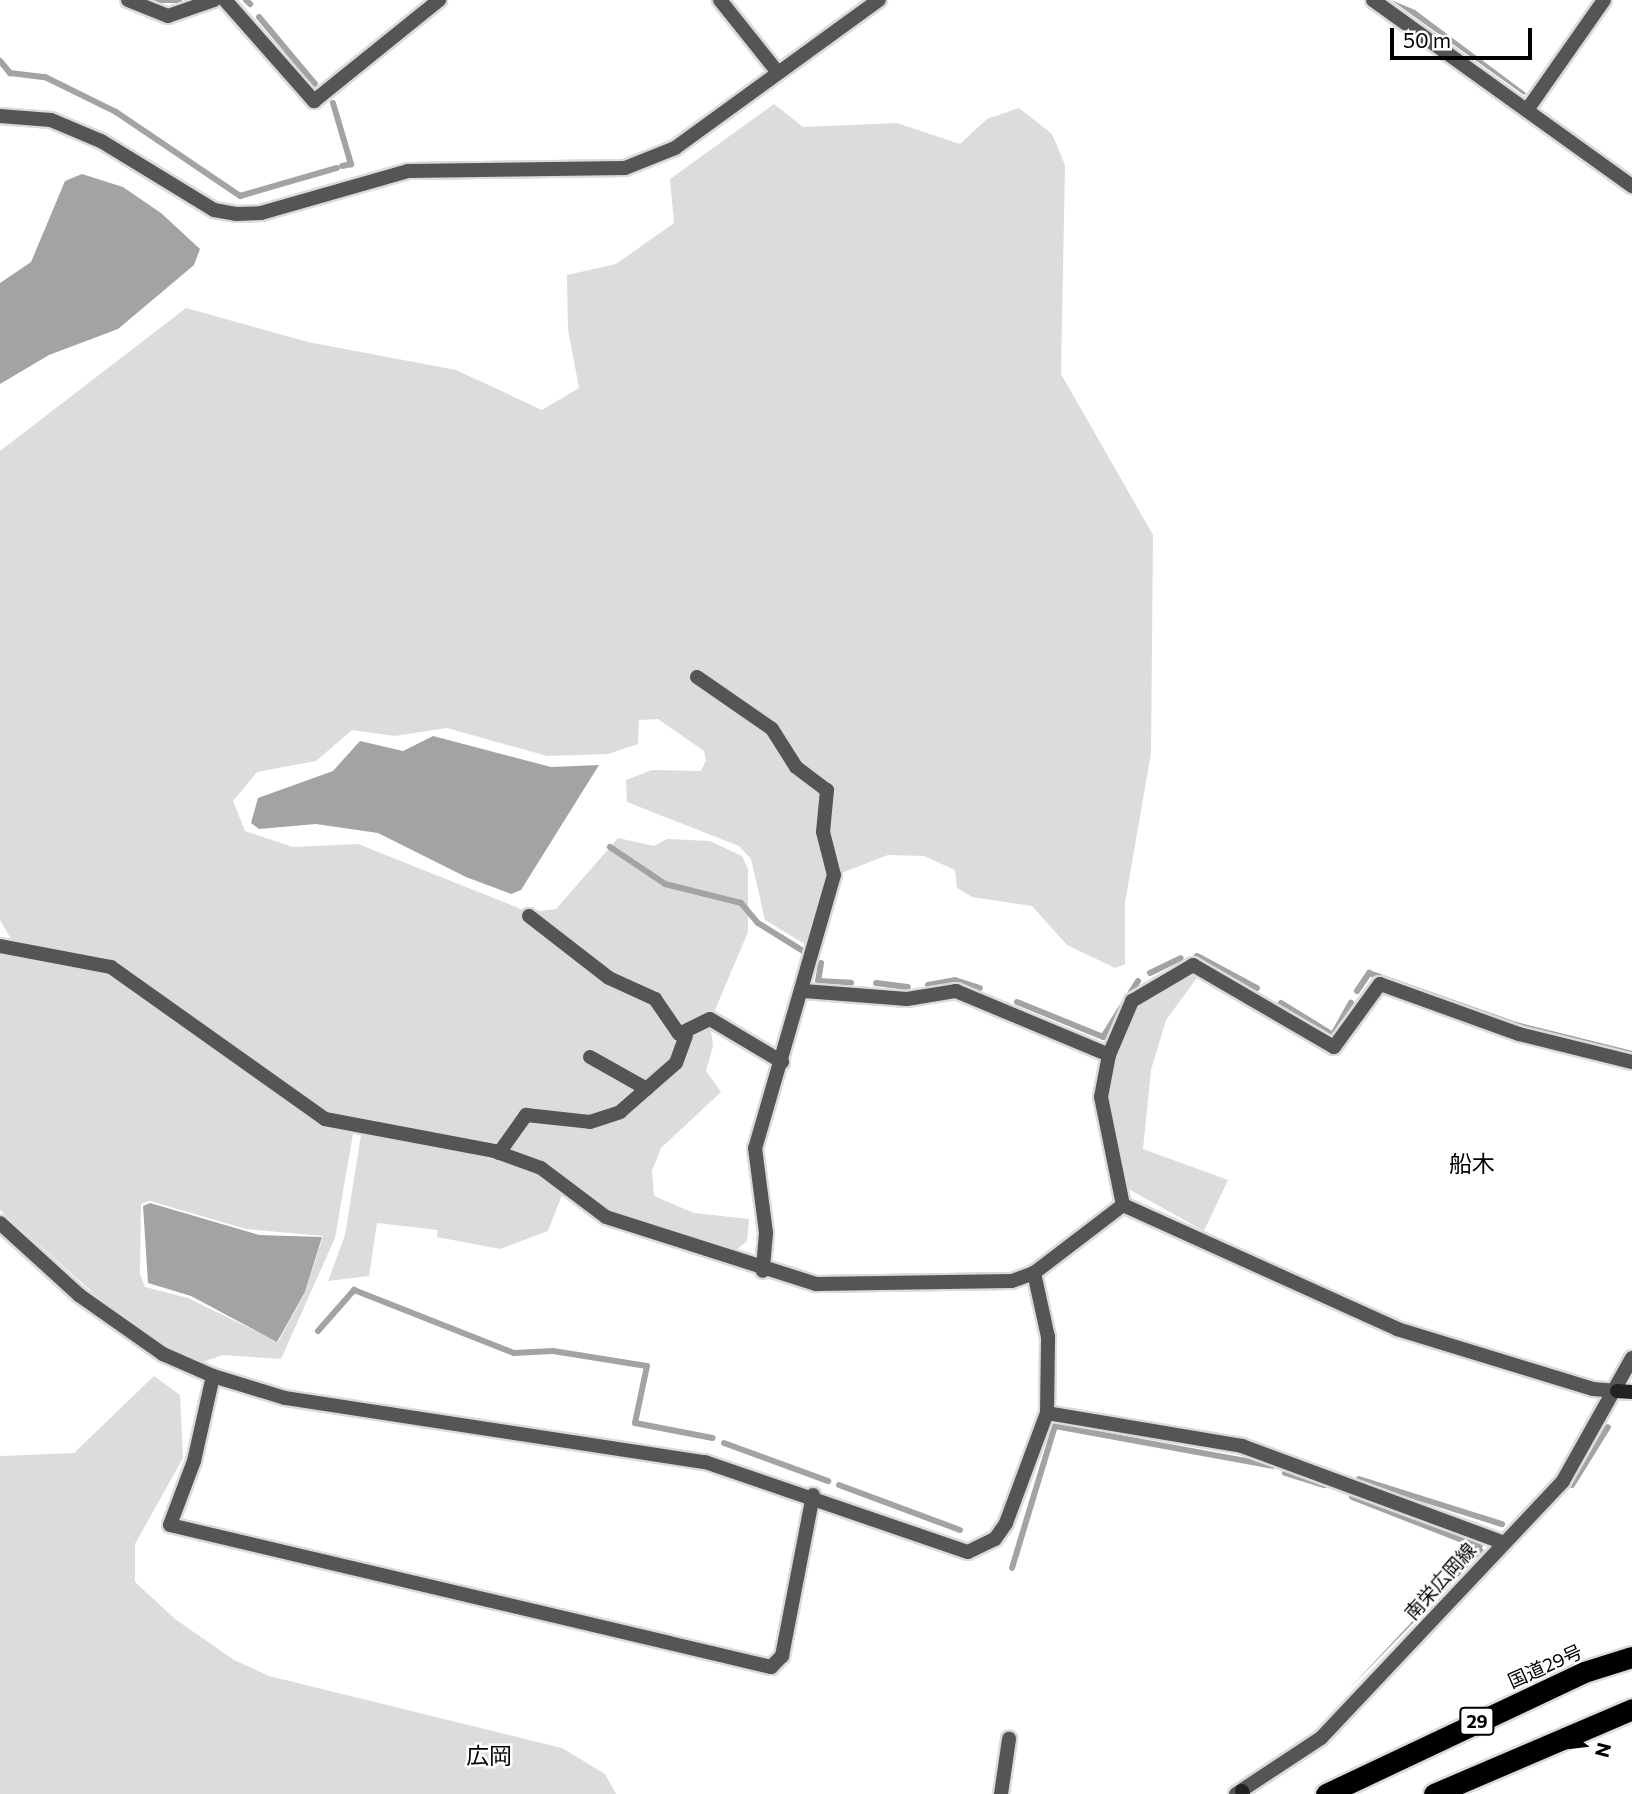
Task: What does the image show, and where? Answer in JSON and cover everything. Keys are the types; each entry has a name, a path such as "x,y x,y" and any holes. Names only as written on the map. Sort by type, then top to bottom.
{"highway":[{"name":"国道29号","path":"1326,1794 1584,1672 1632,1657"},
{"name":"29","path":"1434,1794 1632,1709"}],"street":[{"path":"128,0 168,16 215,0"},
{"path":"225,0 314,101 439,0"},
{"path":"720,0 775,69"},
{"path":"0,116 51,120 101,141 214,210 261,213 408,171 625,168 675,148 775,69 879,0"},
{"path":"1373,0 1632,186"},
{"path":"1527,110 1604,0"},
{"path":"697,677 772,729 796,767 827,790 823,832 834,875 804,991 755,1148 766,1233 763,1270"},
{"path":"528,916 609,978 655,999 686,1036"},
{"path":"0,946 111,967 325,1119 499,1153 541,1168 606,1217 763,1270 816,1284 1012,1281 1034,1273 1123,1205"},
{"path":"1123,1205 1101,1097 1110,1055 1132,1001 1193,965 1334,1047 1380,984 1519,1034 1632,1062"},
{"path":"804,991 907,999 956,991 1110,1055"},
{"path":"499,1153 526,1115 600,1120 647,1089 676,1063 686,1036 710,1019 782,1062"},
{"path":"590,1057 647,1089"},
{"path":"1123,1205 1397,1329 1593,1389 1625,1391"},
{"path":"0,1223 79,1295 163,1354 213,1376 285,1398 705,1462 813,1495 968,1552 995,1539 1006,1523 1047,1413 1048,1337 1034,1273"},
{"name":"南栄広岡線","path":"1240,1793 1321,1738 1501,1542 1563,1481 1625,1391 1632,1358"},
{"path":"213,1376 194,1461 170,1525 771,1667 782,1656 813,1495"},
{"path":"1047,1413 1242,1446 1501,1542"},
{"path":"1000,1794 1009,1739"}],"shaded area":[{"path":"1391,0 1415,10 1526,93 1524,95"},
{"path":"774,104 803,127 897,123 960,144 987,119 1019,108 1052,134 1065,165 1061,374 1153,535 1151,753 1125,903 1125,964 1115,968 1067,945 1032,906 972,897 957,888 955,870 924,856 888,855 836,875 825,830 830,788 795,761 777,731 698,674 695,680 763,727 793,768 824,792 819,830 830,877 813,949 765,920 751,859 739,846 627,802 626,780 652,770 701,771 706,760 704,751 658,719 639,720 638,744 608,754 547,756 447,728 395,736 352,730 316,761 257,772 233,801 245,831 293,847 358,844 519,908 608,980 651,1001 681,1038 670,1064 645,1086 588,1057 643,1089 616,1112 595,1118 527,1111 513,1121 499,1147 338,1118 117,963 14,944 0,920 0,451 186,308 308,342 456,370 542,410 579,388 568,330 567,275 616,264 674,223 670,179"},
{"path":"82,174 123,187 161,213 200,249 194,265 118,329 49,355 0,384 0,283 31,262 65,181"},
{"path":"433,736 551,767 599,765 521,890 511,894 466,877 378,833 316,824 259,829 251,823 258,798 333,771 360,741 403,751"},
{"path":"618,838 654,846 667,839 710,841 742,856 748,869 748,932 712,1017 687,1031 660,1000 601,968 530,912 556,909"},
{"path":"0,953 111,974 293,1105 353,1134 335,1238 281,1359 223,1355 200,1363 168,1348 125,1321 0,1210","holes":["150,1201 246,1229 323,1236 305,1293 278,1342 188,1298 145,1287 140,1274 141,1204"]},
{"path":"1193,970 1199,975 1166,1020 1151,1070 1143,1149 1228,1180 1204,1231 1125,1187 1110,1098 1111,1076 1140,998"},
{"path":"710,1023 713,1046 706,1071 721,1092 661,1148 652,1171 654,1196 694,1213 749,1219 747,1241 736,1250 607,1212 504,1149 521,1121 572,1122 640,1101 687,1039"},
{"path":"361,1135 450,1148 532,1172 562,1195 548,1231 500,1249 437,1237 438,1230 377,1223 369,1276 328,1281 345,1235"},
{"path":"150,1203 259,1235 322,1237 305,1292 277,1342 191,1296 148,1283 143,1206"},
{"path":"154,1376 180,1395 183,1458 135,1544 135,1582 175,1619 234,1660 269,1676 562,1748 605,1774 616,1794 0,1794 0,1456 74,1453"},
{"path":"1481,1548 1484,1550 1346,1692"}],"waterway":[{"path":"157,0 179,0"},
{"path":"246,0 250,4"},
{"path":"259,17 315,84"},
{"path":"0,61 10,73 45,77 116,112 240,196 337,168"},
{"path":"333,103 351,164 342,166"},
{"path":"610,847 665,884 741,903 758,923 808,954"},
{"path":"1197,956 1257,988"},
{"path":"1150,973 1181,958"},
{"path":"821,963 818,981 851,983"},
{"path":"1357,991 1369,973 1516,1025 1632,1054"},
{"path":"928,985 955,980 980,988"},
{"path":"1017,1002 1103,1037 1138,981"},
{"path":"876,983 908,987"},
{"path":"1281,1003 1333,1035 1351,1003"},
{"path":"318,1331 354,1290 514,1353 553,1351 647,1366 635,1423 713,1438"},
{"path":"1012,1568 1055,1426 1272,1466"},
{"path":"1572,1485 1608,1427"},
{"path":"724,1443 828,1481"},
{"path":"1285,1473 1324,1485"},
{"path":"1359,1479 1502,1524"},
{"path":"839,1485 960,1530"},
{"path":"1352,1497 1480,1547"}],"district":[{"name":"船木","path":"1472,1163"},
{"name":"広岡","path":"489,1755"}]}
